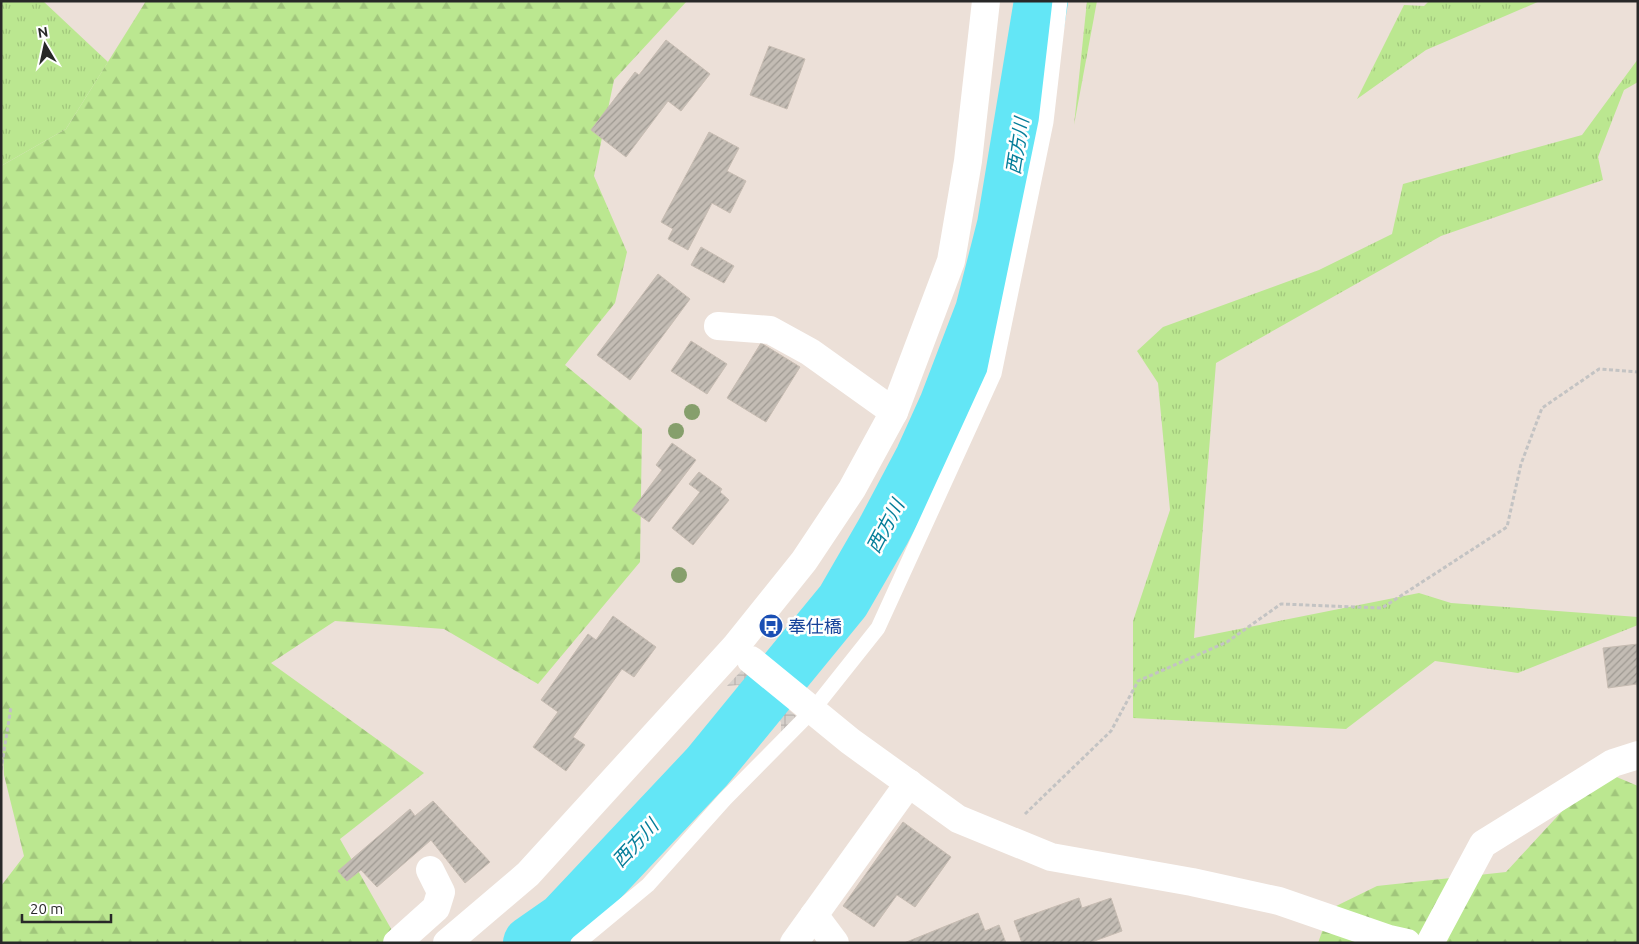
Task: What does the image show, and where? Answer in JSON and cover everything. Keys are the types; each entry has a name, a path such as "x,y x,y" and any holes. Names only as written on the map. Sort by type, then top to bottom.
{"street":[{"path":"447,943 528,874 743,653 852,489 894,412 951,261 968,161 986,1"},
{"path":"718,326 770,330 810,352 894,412"},
{"path":"743,653 808,708 958,819 1052,857 1192,882 1279,902 1389,939 1407,943"},
{"path":"1430,943 1482,844 1613,763 1638,755"},
{"path":"794,943 908,783"},
{"path":"397,943 436,908 441,892 430,870"},
{"path":"814,915 835,943"}],"lane":[{"path":"578,943 648,884 878,628 994,374 1046,122 1060,1"}],"path":[{"path":"1003,836 1111,731 1138,681 1227,642 1280,604 1382,608 1507,527 1521,464 1542,408 1600,369 1638,372"},
{"path":"1,770 11,707"}],"green space":[{"path":"1,1 43,1 108,62 66,129 1,166"},
{"path":"146,1 687,1 614,80 594,176 627,252 615,303 565,365 642,429 640,562 538,684 444,629 335,621 271,663 424,773 340,839 398,941 395,943 1,943 1,886 24,856 4,775 1,704 1,166 66,129"},
{"path":"1087,1 1097,1 1074,125"},
{"path":"1429,1 1540,1 1426,50 1357,99 1404,5 1424,6"},
{"path":"1638,59 1638,82 1624,90 1598,157 1603,180 1441,236 1216,363 1194,638 1419,593 1451,603 1638,617 1638,625 1518,673 1435,661 1346,729 1133,718 1133,621 1170,510 1158,383 1137,351 1163,327 1319,270 1392,234 1403,184 1582,135"},
{"path":"1600,770 1638,786 1638,943 1318,943 1330,909 1377,886 1506,872"}],"shaded area":[{"path":"742,670 796,716 781,732 781,722 738,685 727,686"}],"building":[{"path":"666,40 710,74 681,111 668,101 626,157 591,130 635,72 639,75"},
{"path":"769,46 805,59 787,109 750,95"},
{"path":"709,132 739,148 727,171 746,181 730,213 712,203 688,250 668,239 673,229 661,222"},
{"path":"701,247 734,266 724,283 691,265"},
{"path":"658,274 690,299 630,380 597,355"},
{"path":"691,341 727,364 707,394 671,371"},
{"path":"761,343 800,367 766,422 727,398"},
{"path":"672,443 696,460 649,522 632,510 662,470 656,465"},
{"path":"699,472 722,489 720,492 729,500 693,545 672,528 700,492 689,484"},
{"path":"613,616 656,647 634,677 622,669 573,737 585,745 566,771 533,747 558,712 541,700 588,634 596,640"},
{"path":"1638,644 1638,692 1637,684 1608,688 1603,648"},
{"path":"433,801 490,862 465,883 431,840 377,887 361,870 347,881 338,871 410,809 415,816"},
{"path":"903,822 951,857 915,907 897,895 874,927 843,906"},
{"path":"1079,898 1082,908 1111,898 1122,931 1089,943 1022,943 1014,921"},
{"path":"978,913 985,931 999,925 1006,943 904,943"}],"waterway":[{"name":"西方川","path":"530,943 563,920 707,767 843,601 884,530 922,458 946,405 982,311 1004,225 1041,1"}],"place":[{"name":"奉仕橋","path":"771,626"}]}
